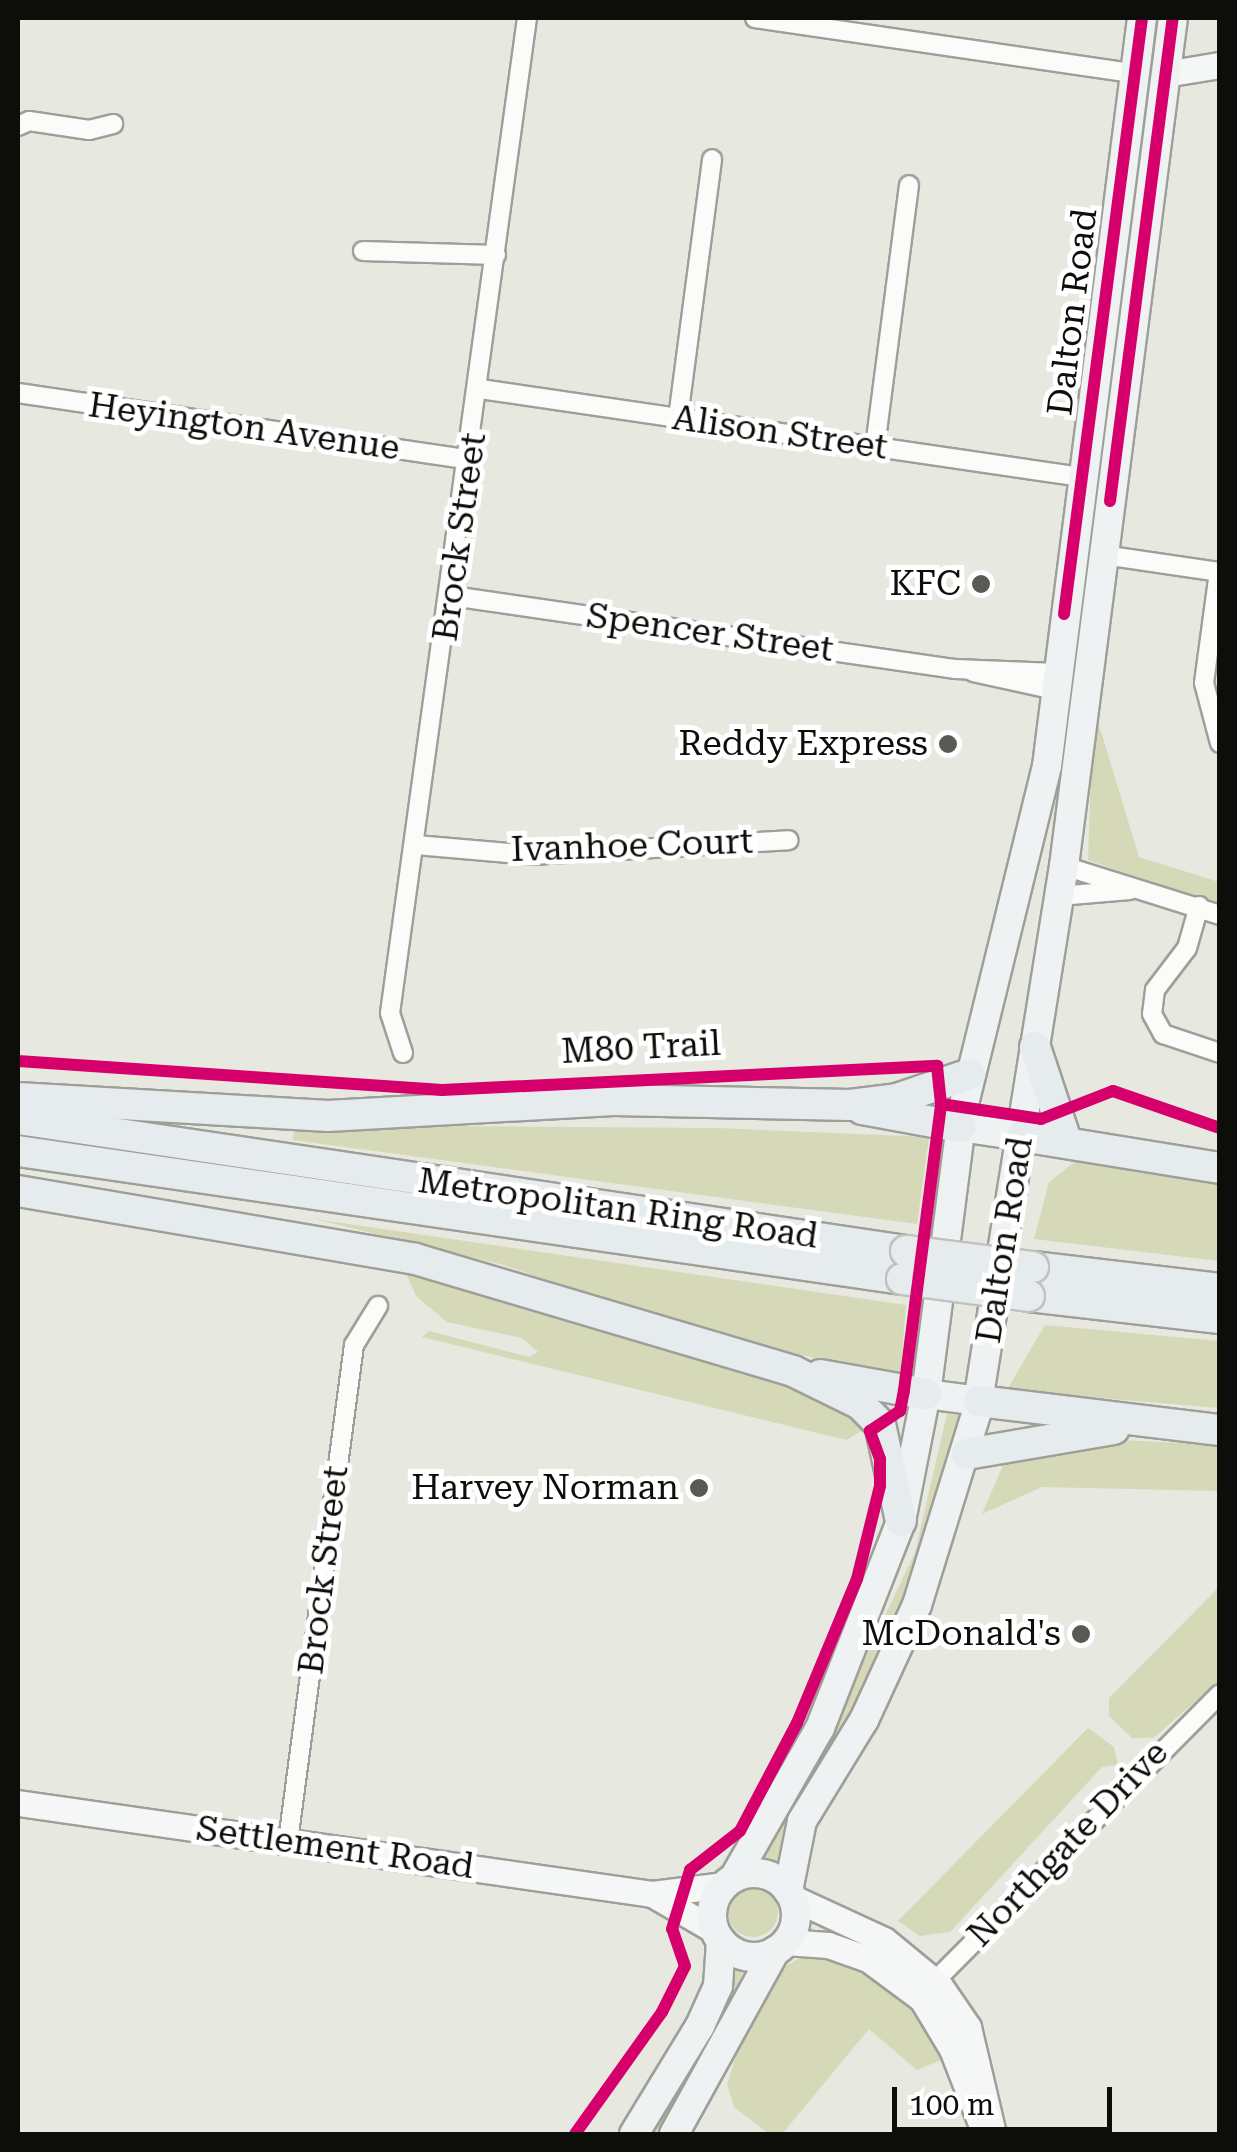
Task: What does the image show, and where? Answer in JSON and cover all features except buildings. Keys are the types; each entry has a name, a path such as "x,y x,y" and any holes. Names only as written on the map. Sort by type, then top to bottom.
{"highway":[{"path":"1036,1047 1066,1142"},
{"path":"18,1098 328,1116 614,1100 850,1105 897,1099 970,1074"},
{"path":"850,1105 886,1118 960,1127"},
{"name":"Metropolitan Ring Road","path":"18,1119 904,1265"},
{"path":"1022,1136 1220,1168"},
{"name":"Metropolitan Ring Road","path":"18,1152 1031,1282 1220,1318"},
{"path":"18,1191 415,1258 792,1371 926,1394"},
{"name":"Metropolitan Ring Road","path":"1031,1282 1220,1289"},
{"path":"792,1371 860,1404 880,1424 901,1521"},
{"path":"978,1402 1142,1426 1220,1430"},
{"path":"967,1454 1142,1426"}],"main road":[{"name":"Dalton Road","path":"729,1882 820,1728 901,1521 926,1394 960,1127 970,1074 1027,860 1056,682 1142,18"},
{"name":"Dalton Road","path":"790,1894 802,1821 895,1658 967,1454 978,1402 1064,866 1173,18"},
{"path":"1134,73 1165,74 1220,66"},
{"name":"Spencer Street","path":"1056,682 1086,686"},
{"path":"960,1127 1022,1136"},
{"path":"926,1394 978,1402"},
{"name":"Settlement Road","path":"18,1803 652,1894 729,1882"},
{"path":"634,2134 700,2026 718,1986 718,1936 712,1906 729,1882 760,1874 790,1894 884,1940 927,1989 968,2027 994,2134"},
{"name":"Settlement Road","path":"652,1894 718,1936"},
{"path":"674,2134 795,1920 790,1894"},
{"path":"718,1936 742,1955 780,1947 828,1945 868,1958 927,1989 986,2134"}],"street":[{"name":"Brock Street","path":"404,1053 390,1013 452,596 527,18"},
{"path":"754,18 1134,73"},
{"path":"18,126 29,120 90,130 113,124"},
{"path":"678,418 712,159"},
{"path":"876,447 909,185"},
{"path":"363,250 496,255"},
{"name":"Alison Street","path":"480,389 1081,477"},
{"name":"Heyington Avenue","path":"18,393 470,460"},
{"path":"1103,555 1219,572 1204,683 1220,743"},
{"name":"Spencer Street","path":"452,596 1056,682"},
{"name":"Ivanhoe Court","path":"416,845 532,855 789,840"},
{"path":"1064,866 1220,914"},
{"path":"1059,896 1140,890"},
{"path":"1199,906 1187,948 1154,990 1152,1014 1163,1034 1220,1053"},
{"name":"Brock Street","path":"288,1841 354,1345 378,1306"},
{"name":"Northgate Drive","path":"927,1989 1220,1694"}],"green space":[{"path":"1099,725 1139,857 1219,882 1219,906 1088,860 1092,742"},
{"path":"294,1125 718,1128 929,1137 917,1224 293,1140"},
{"path":"1081,1157 1219,1180 1219,1261 1034,1239 1049,1182"},
{"path":"314,1219 906,1305 900,1380 646,1315 504,1265"},
{"path":"405,1271 799,1385 872,1425 846,1440 422,1337 429,1331 529,1357 538,1352 522,1338 447,1322 416,1296"},
{"path":"1045,1325 1219,1341 1219,1408 1007,1390"},
{"path":"947,1414 963,1416 925,1553 864,1694 788,1824 779,1867 763,1856 812,1771 915,1552"},
{"path":"1120,1440 1219,1445 1219,1491 1042,1487 982,1514 1007,1456"},
{"path":"1219,1587 1219,1681 1153,1738 1132,1738 1109,1716 1109,1698"},
{"path":"1088,1728 1114,1747 1118,1765 1102,1767 950,1932 920,1936 898,1921"},
{"path":"753,1887 770,1895 778,1912 770,1929 753,1937 736,1929 728,1912 736,1895"},
{"path":"803,1956 866,1968 911,2003 941,2060 917,2070 869,2029 782,2134 769,2134 734,2107 727,2084 745,2028 779,1970"},
{"path":"730,1964 744,1969 724,2021 661,2134 651,2134 722,2007"}],"cycle path":[{"path":"1064,614 1142,18"},
{"path":"1110,501 1173,18"},
{"name":"M80 Trail","path":"18,1061 442,1090 937,1066 941,1104 1041,1119 1113,1091 1220,1128"},
{"path":"575,2134 662,2012 685,1966 672,1929 690,1870 740,1831 797,1723 857,1579 880,1486 880,1459 870,1431 900,1411 904,1390 941,1104"}],"place":[{"name":"KFC","path":"981,584"},
{"name":"Reddy Express","path":"948,744"},
{"name":"Harvey Norman","path":"699,1488"},
{"name":"McDonald's","path":"1081,1634"}]}
